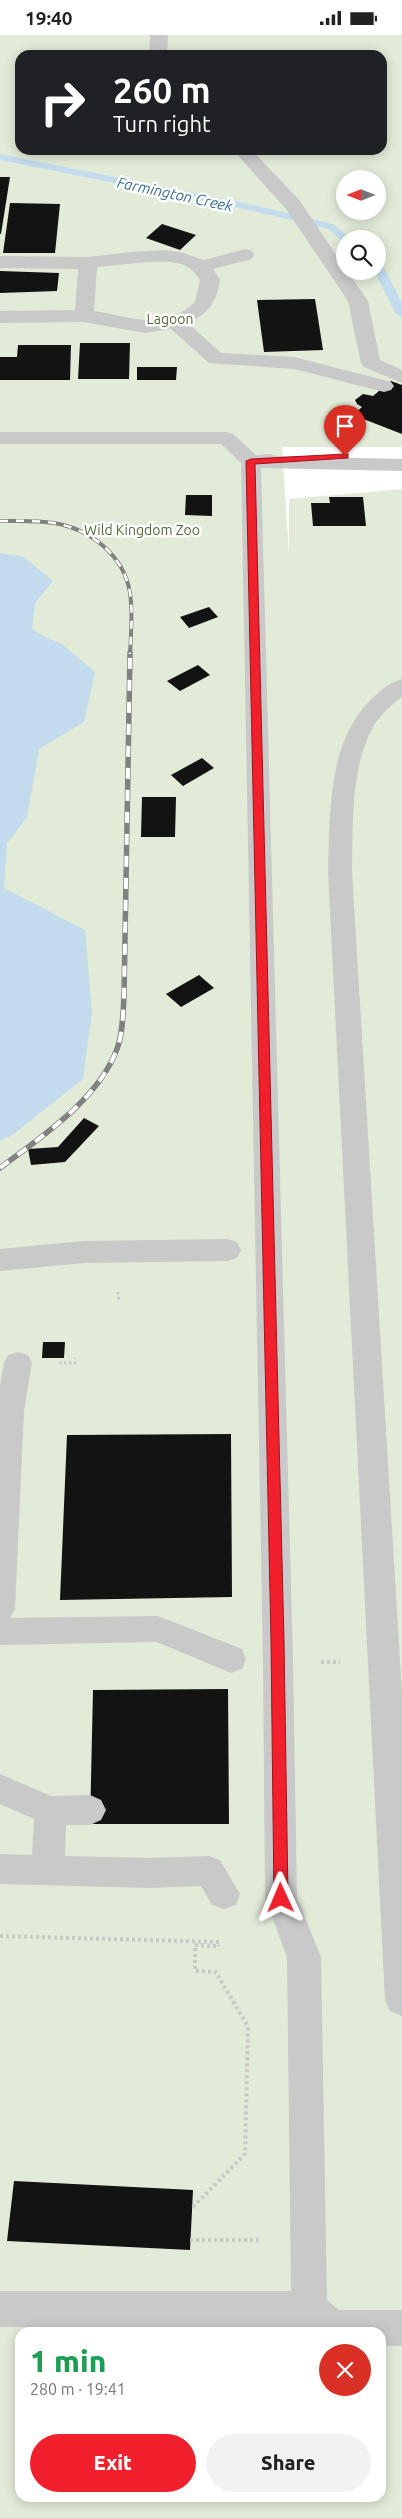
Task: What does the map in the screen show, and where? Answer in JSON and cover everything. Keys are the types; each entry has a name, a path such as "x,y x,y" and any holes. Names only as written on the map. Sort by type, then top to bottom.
{"street":[{"path":"158,50 159,35"},
{"path":"247,155 293,205 358,301 371,363 402,377"},
{"path":"0,261 88,263 156,255 183,259 201,266 245,255"},
{"path":"84,316 88,263"},
{"path":"0,317 102,317 146,327 175,322 202,307 208,293 210,280 201,266"},
{"path":"175,322 216,359 294,363 384,386"},
{"path":"0,439 226,439 251,461 402,465"},
{"path":"251,461 402,453"},
{"path":"251,461 278,1641 281,1898 304,1957 309,2309"},
{"path":"402,686 370,714 359,733 347,778 340,826 340,872 354,1141 374,1452 402,2000"},
{"path":"0,1259 84,1252 227,1250"},
{"path":"0,1609 5,1408 18,1363"},
{"path":"0,1632 158,1629 230,1659"},
{"path":"0,1789 50,1811 90,1810"},
{"path":"48,1870 50,1811"},
{"path":"0,1869 149,1873 209,1871 224,1893"},
{"path":"0,2309 309,2309 332,2327"},
{"path":"386,2328 402,2328"}],"path":[{"path":"0,1936 219,1942 219,1946 195,1945 195,1971 216,1971 248,2027 245,2154 193,2207"}],"green space":[{"name":"Lagoon","path":"0,35 402,35 402,447 282,447 289,554 289,499 402,489 402,2518 0,2518"}],"water":[{"path":"0,553 24,557 53,581 35,603 32,629 62,644 95,672 84,722 39,749 27,817 7,843 4,888 85,930 92,1013 83,1079 11,1136 0,1141"}],"building":[{"path":"0,177 10,177 1,234 0,234"},
{"path":"10,203 60,204 55,253 3,253"},
{"path":"162,224 196,235 180,250 146,238"},
{"path":"0,271 59,273 57,291 0,293"},
{"path":"315,299 323,350 264,352 257,300"},
{"path":"80,343 130,343 129,379 78,379"},
{"path":"18,345 71,345 70,380 0,380 0,357 17,357"},
{"path":"137,367 177,367 176,380 137,380"},
{"path":"391,381 402,385 402,434 353,415 362,407 355,400 363,394 373,396"},
{"path":"186,495 212,495 212,516 185,515"},
{"path":"329,497 363,497 366,526 313,526 311,503 330,503"},
{"path":"209,607 218,617 189,628 180,617"},
{"path":"198,665 210,675 180,691 167,681"},
{"path":"202,758 214,768 183,786 171,775"},
{"path":"142,797 176,797 175,837 141,837"},
{"path":"199,975 214,988 181,1007 166,994"},
{"path":"84,1118 99,1126 65,1162 31,1165 28,1149 58,1147"},
{"path":"43,1342 65,1342 64,1358 42,1358"},
{"path":"231,1434 232,1597 60,1600 67,1435"},
{"path":"228,1689 229,1824 90,1824 93,1690"},
{"path":"14,2181 193,2190 190,2250 7,2241"}],"waterway":[{"name":"Farmington Creek","path":"0,157 244,206 333,227 336,230"},
{"name":"Farmington Creek","path":"384,280 402,314"}],"railway":[{"path":"0,521 41,521 67,526 92,538 113,556 121,567 130,593 132,616 130,654"},
{"path":"0,1168 50,1130 83,1101 97,1085 119,1043 124,996 130,653"}],"route":[{"path":"281,1898 278,1641 251,461 345,456"}],"park label":[{"name":"Wild Kingdom Zoo","path":"142,530"}]}
